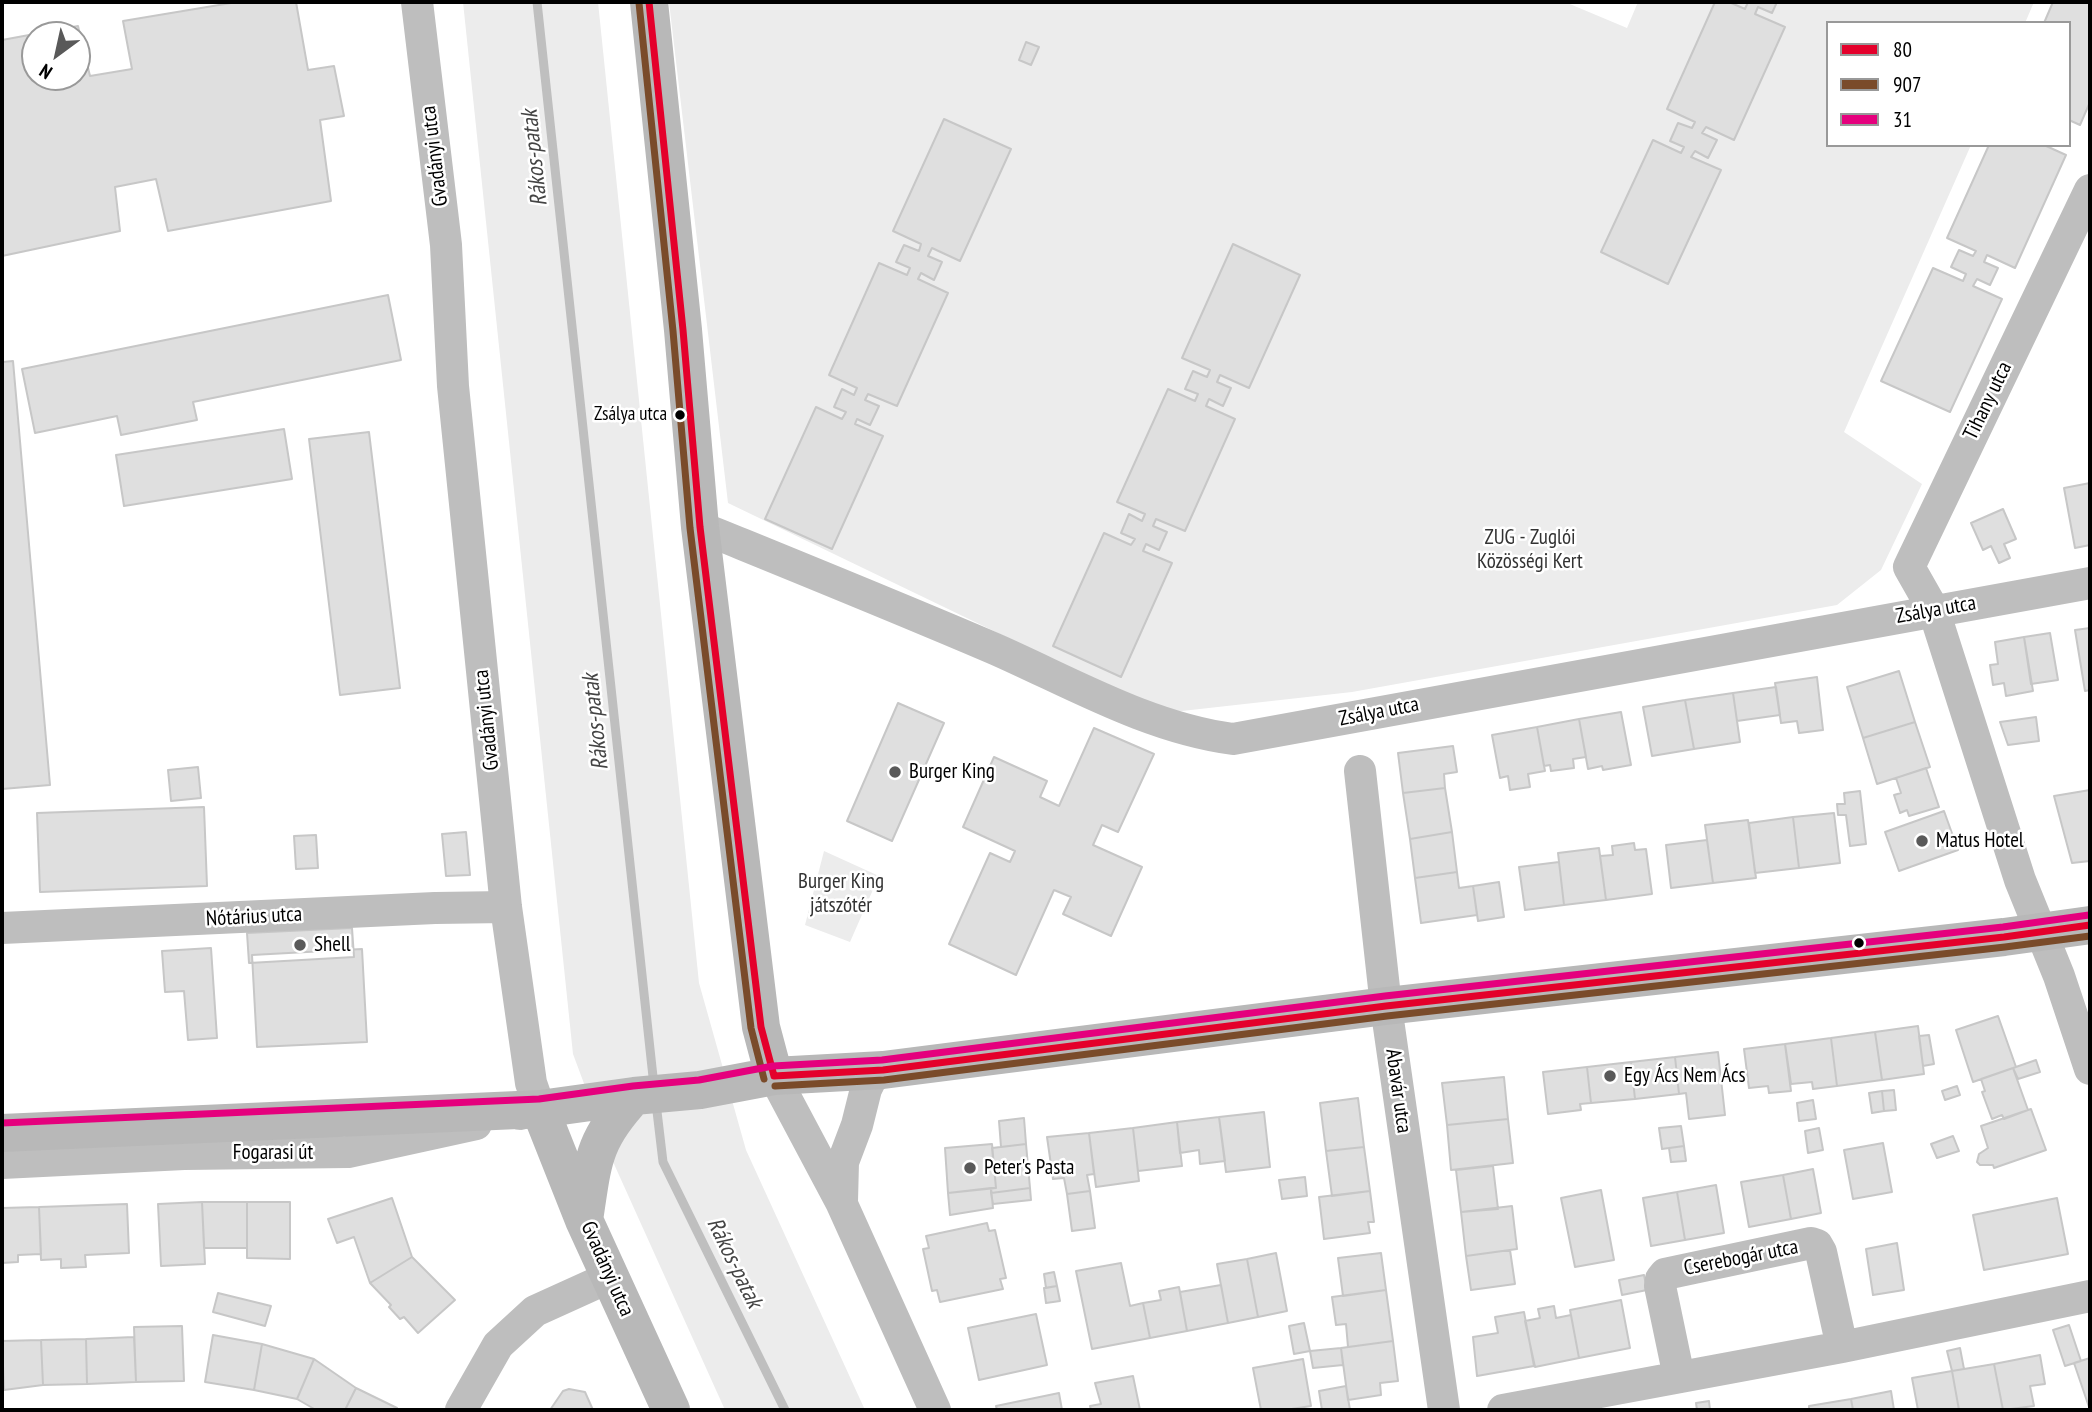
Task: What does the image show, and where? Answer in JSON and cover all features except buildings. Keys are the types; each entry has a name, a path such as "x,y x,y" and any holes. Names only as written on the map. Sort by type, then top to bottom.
{"main road":[{"path":"649,2 700,527 761,1027 774,1076"},
{"name":"Fogarasi út","path":"2,1133 540,1110 634,1096 700,1090 774,1076 875,1071 1386,1006 2090,925"},
{"path":"584,1220 593,1160 601,1138 613,1118 634,1096"},
{"name":"Gvadányi utca","path":"540,1110 584,1220 671,1410"}],"street":[{"name":"Gvadányi utca","path":"417,2 446,245 453,386 506,907 531,1083 540,1110"},
{"name":"Tihany utca","path":"1934,611 1909,567 2090,190"},
{"name":"Zsálya utca","path":"700,527 895,607 1158,721 1200,735 1233,739 2090,583"},
{"path":"1934,611 2012,857 2090,1069"},
{"name":"Abavár utca","path":"1360,771 1386,1006 1444,1410"},
{"name":"Nótárius utca","path":"2,928 506,907"},
{"path":"842,1202 843,1162 857,1125 866,1089 875,1071"},
{"path":"774,1076 842,1202 935,1410"},
{"name":"Fogarasi út","path":"2,1163 184,1154 348,1153 540,1110"},
{"name":"Cserebogár utca","path":"1679,1377 1661,1279 1665,1274 1811,1243 1817,1245 1821,1252 1842,1347"},
{"path":"461,1410 498,1345 536,1311 610,1277"},
{"path":"1503,1410 1842,1347 2090,1296"}],"green space":[{"path":"463,2 598,2 699,983 746,1150 865,1410 725,1410 614,1164 573,1054"},
{"name":"ZUG - Zuglói Közösségi Kert","path":"669,2 1565,2 1627,28 1638,2 2034,2 2026,21 1826,21 1826,147 1970,147 1844,432 1922,484 1881,570 1837,605 1352,692 1164,713 728,503"},
{"name":"Burger King játszótér","path":"824,851 879,876 850,942 805,925"}],"waterway":[{"name":"Rákos-patak","path":"537,2 654,1086"},
{"name":"Rákos-patak","path":"656,1103 663,1162 785,1410"}],"transit line":[{"name":"80","path":"649,2 683,330 700,527 761,1027 774,1076"},
{"name":"907","path":"639,3 673,331 690,528 751,1028 764,1079"},
{"name":"31","path":"2,1123 539,1099 699,1080 773,1066 882,1060 1385,996 2089,915"},
{"name":"80","path":"774,1076 883,1070 1386,1006 2090,925"},
{"name":"907","path":"775,1086 884,1080 1387,1016 2090,936"}],"place":[{"name":"Zsálya utca","path":"680,415"},
{"name":"Burger King","path":"895,772"},
{"name":"Matus Hotel","path":"1922,841"},
{"name":"Shell","path":"300,945"},
{"name":"Egy Ács Nem Ács","path":"1610,1076"},
{"name":"Peter's Pasta","path":"970,1168"}]}
